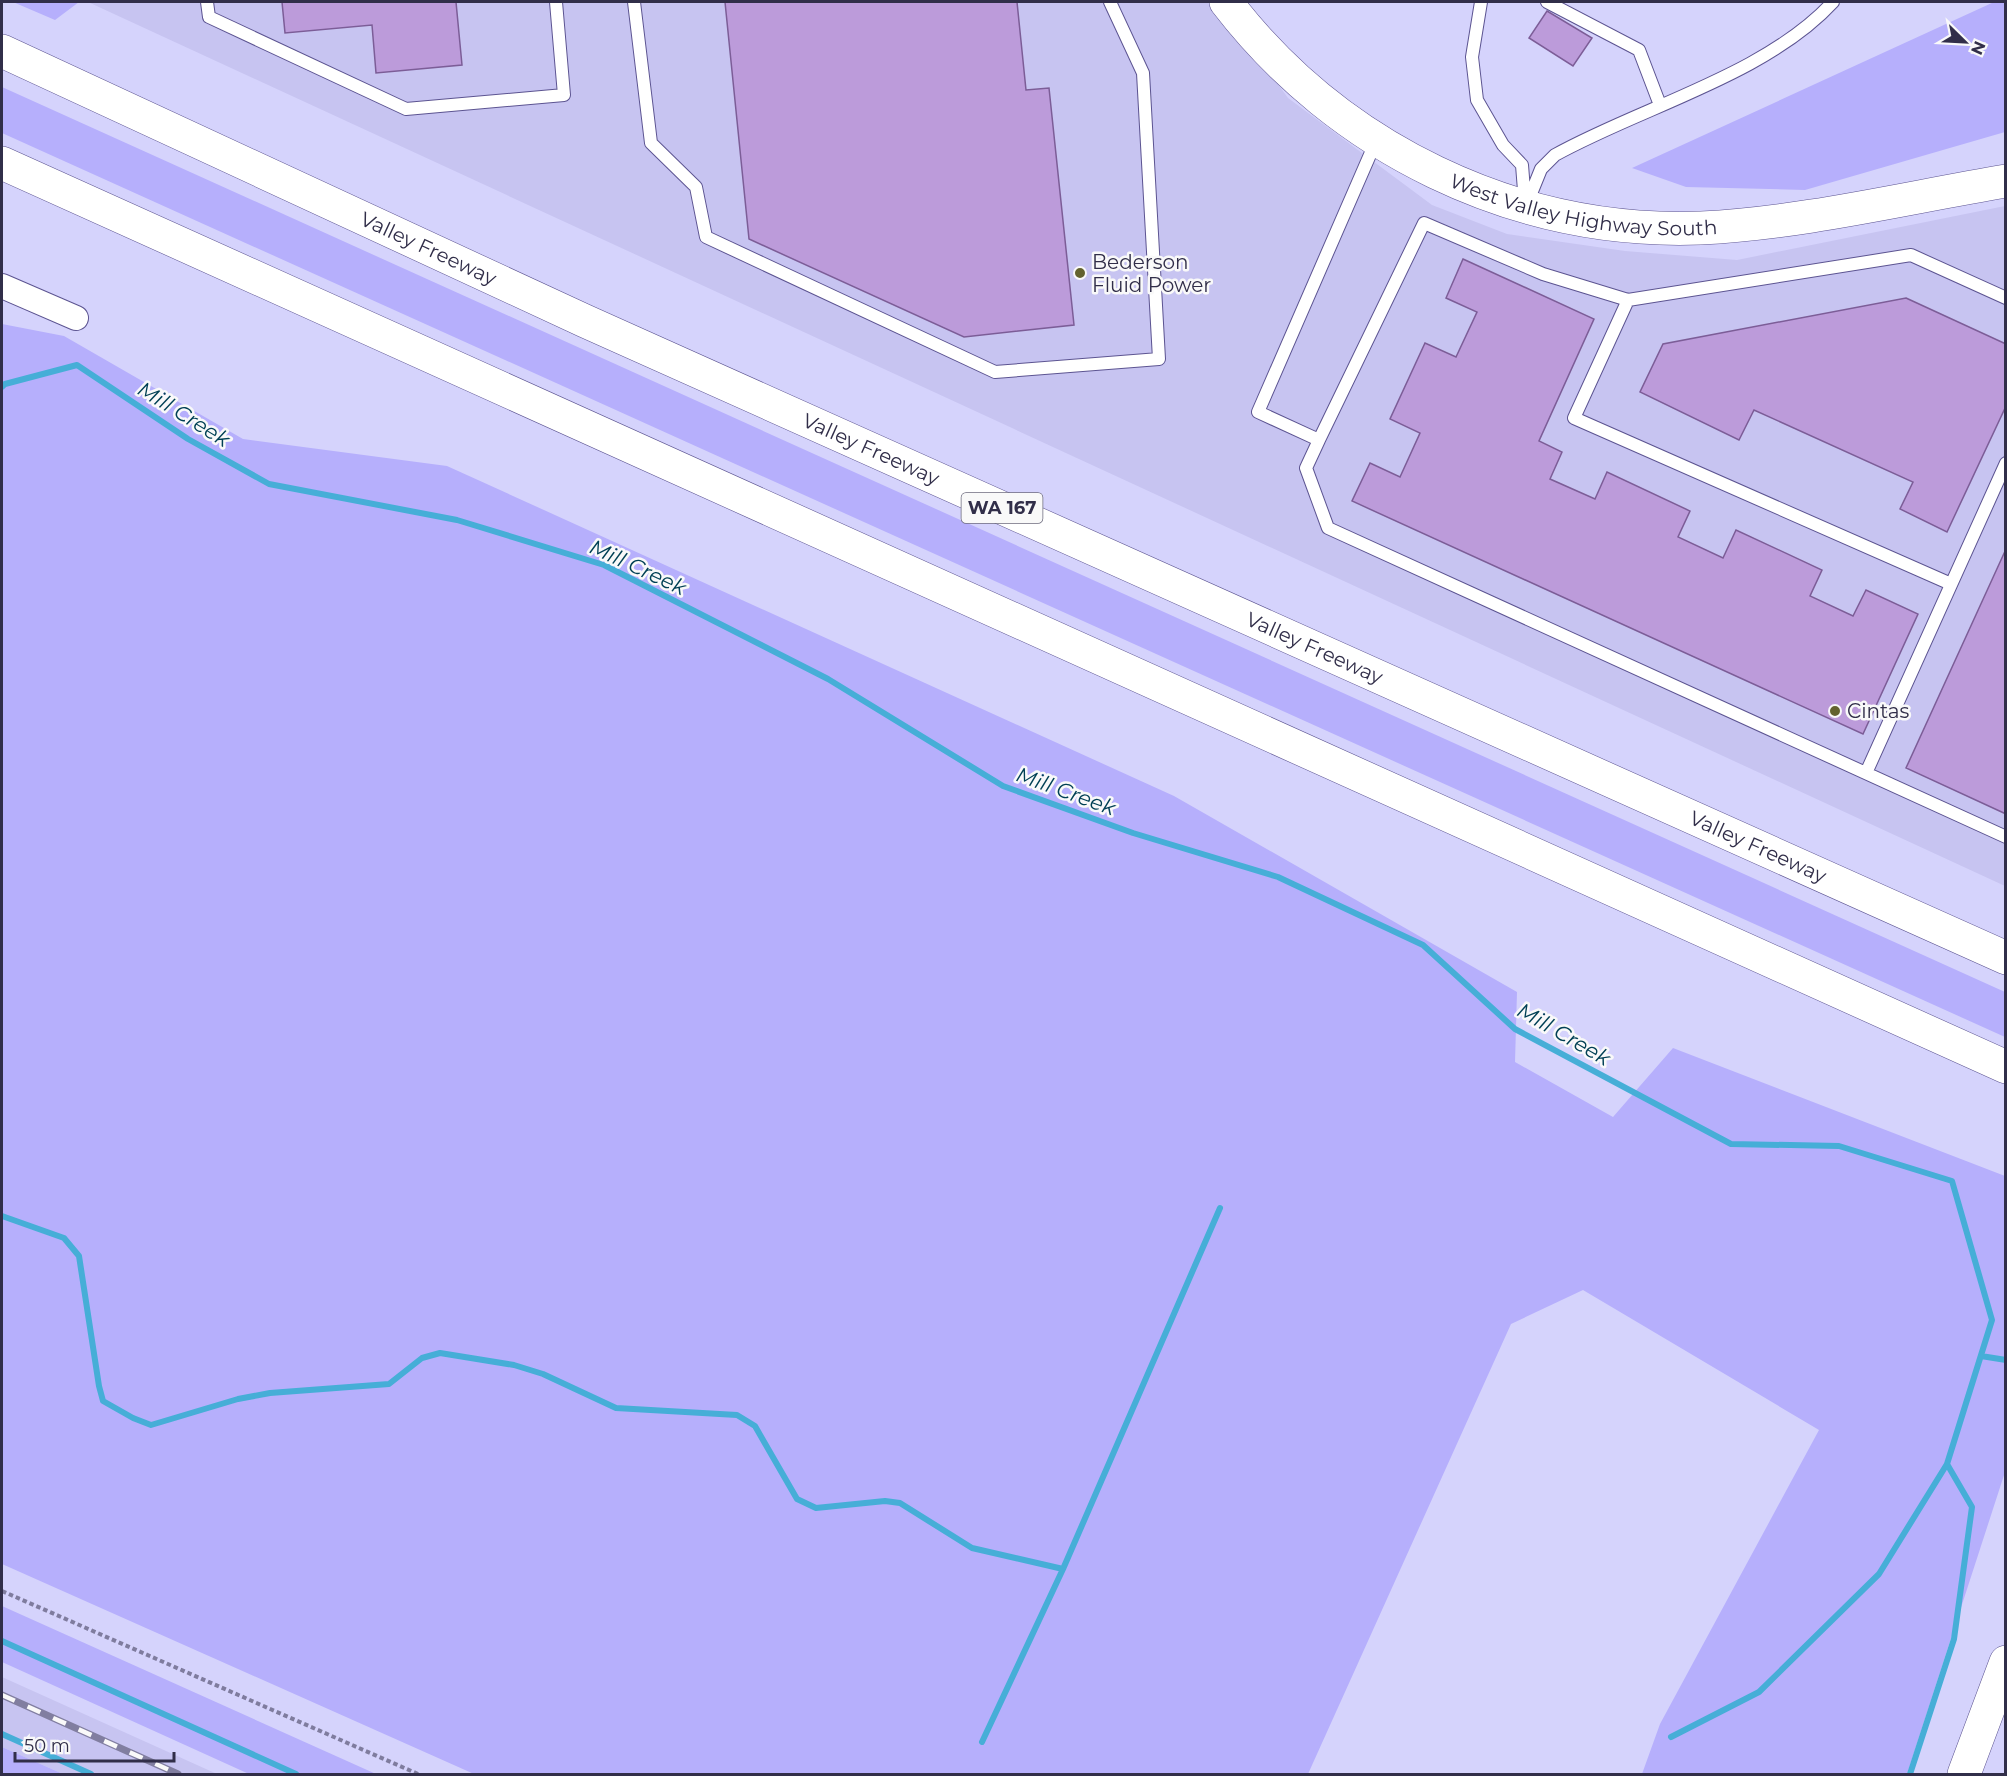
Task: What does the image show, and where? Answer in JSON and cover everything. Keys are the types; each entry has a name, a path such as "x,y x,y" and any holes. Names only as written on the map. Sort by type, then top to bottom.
{"main road":[{"name":"West Valley Highway South","path":"1226,2 1261,45 1301,84 1376,141 1445,178 1526,207 1616,224 1701,228 1781,220 2006,181"},
{"name":"Valley Freeway","path":"2,51 585,321 2006,958"},
{"path":"2,163 2006,1067"},
{"path":"1964,1774 2006,1662"}],"street":[{"path":"2,286 76,318"}],"lane":[{"path":"207,2 208,17 406,109 564,94 556,2"},
{"path":"634,2 651,143 696,187 706,237 995,372 1159,359 1143,73 1110,2"},
{"path":"1481,2 1472,57 1477,100 1503,145 1522,165 1526,207"},
{"path":"1547,2 1639,50 1660,105"},
{"path":"1526,207 1541,169 1555,155 1735,70 1790,39 1833,2"},
{"path":"1319,440 1258,411 1376,141"},
{"path":"2006,298 1911,255 1628,300 1543,274 1424,223 1306,468 1328,528 2006,837"},
{"path":"1628,300 1574,418 1951,584"},
{"path":"1866,773 2006,463"}],"path":[{"path":"2,1591 418,1774"}],"shaded area":[{"path":"13,2 79,2 55,20"},
{"path":"88,2 1218,2 1288,98 1432,205 1507,234 1625,251 1737,260 2005,206 2005,886"},
{"path":"1994,2 2005,2 2005,132 1805,190 1686,187 1632,168"},
{"path":"2,87 2005,992 2005,1037 2,133"},
{"path":"2,324 64,336 243,439 447,466 1174,796 1517,992 1515,1062 1613,1117 1673,1048 2005,1176 2005,1472 1907,1774 1642,1774 1660,1724 1819,1430 1583,1290 1511,1324 1308,1774 474,1774 2,1564"},
{"path":"2,1606 376,1774 249,1774 2,1662"},
{"path":"2,1677 217,1774 63,1774 2,1747"},
{"path":"2,1747 63,1774 2,1774"}],"building":[{"path":"282,2 456,2 462,65 376,73 372,25 285,33"},
{"path":"725,2 1017,2 1026,90 1049,88 1074,325 964,337 749,239"},
{"path":"1547,11 1592,38 1573,66 1529,38"},
{"path":"1463,259 1594,319 1539,441 1562,452 1550,479 1595,499 1607,472 1690,511 1678,537 1723,558 1736,530 1822,570 1810,596 1853,616 1866,590 1918,614 1863,734 1352,501 1370,463 1400,477 1420,433 1390,419 1425,343 1456,357 1477,312 1446,298"},
{"path":"1906,298 2006,344 2006,406 1947,532 1900,509 1913,482 1754,410 1739,440 1640,392 1663,344"},
{"path":"2006,549 2006,814 1906,768"}],"waterway":[{"name":"Mill Creek","path":"2,387 5,384 77,365 188,439 269,484 457,520 604,565 828,679 1003,786 1133,833 1278,877 1423,945 1515,1029 1731,1144 1839,1146 1952,1181 1992,1320 1947,1464 1879,1574 1759,1692 1671,1737"},
{"path":"982,1742 1063,1569 1220,1208"},
{"path":"2,1216 64,1238 79,1256 103,1401 151,1425 238,1399 270,1393 389,1384 422,1358 440,1353 514,1365 543,1374 616,1408 737,1415 755,1426 797,1499 816,1508 885,1501 900,1503 972,1548 1063,1569"},
{"path":"1981,1356 2006,1360"},
{"path":"1910,1774 1954,1639 1972,1507 1947,1464"},
{"path":"2,1641 296,1774"},
{"path":"2,1734 91,1774"}],"railway":[{"path":"2,1695 178,1774"}],"place":[{"name":"Bederson Fluid Power","path":"1080,273"},
{"name":"Cintas","path":"1835,711"}]}
